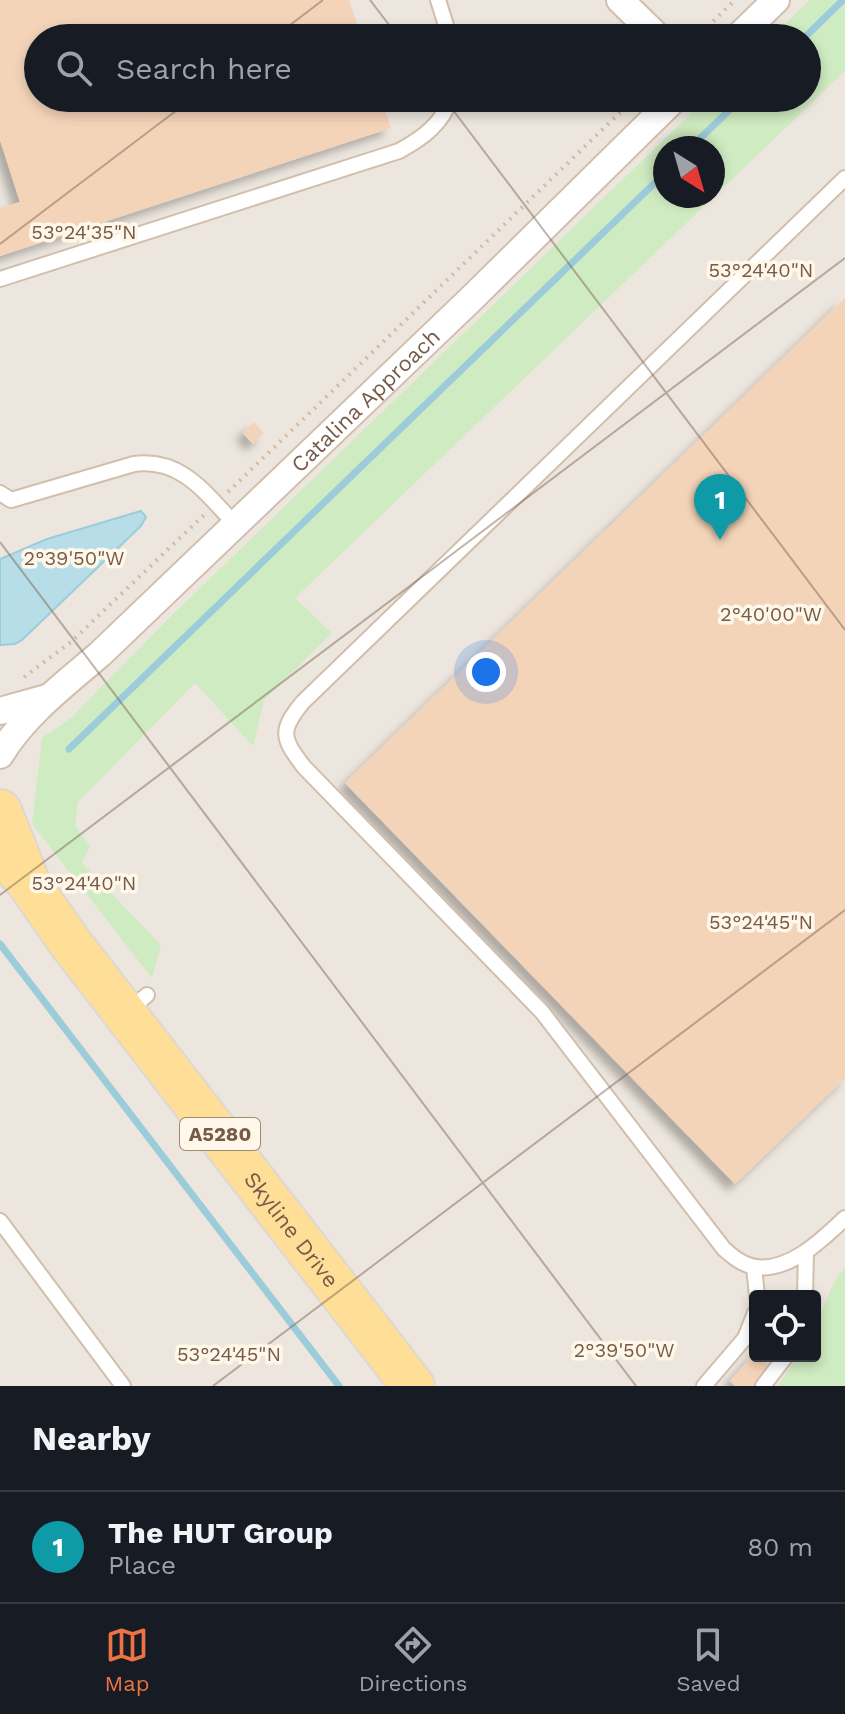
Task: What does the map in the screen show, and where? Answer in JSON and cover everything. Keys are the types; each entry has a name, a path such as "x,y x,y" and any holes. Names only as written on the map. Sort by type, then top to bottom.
{"main road":[{"name":"Skyline Drive","path":"0,811 28,882"},
{"name":"Skyline Drive","path":"0,851 28,882 68,940 137,1004 413,1386"}],"street":[{"path":"620,0 645,24"},
{"path":"751,24 776,0"},
{"name":"Catalina Approach","path":"0,755 51,696 100,654 470,300 661,112"},
{"name":"Catalina Approach","path":"0,711 51,696"}],"lane":[{"path":"438,0 446,24"},
{"path":"0,279 399,151 422,139 446,112"},
{"path":"845,178 314,691 287,721 287,745 304,767 542,1012 724,1249 740,1262 754,1267 782,1263 806,1252 845,1218"},
{"path":"0,493 11,500 134,464 152,462 169,466 183,474 235,524"},
{"path":"0,1221 123,1386"},
{"path":"805,1290 806,1252"},
{"path":"754,1267 756,1290"},
{"path":"704,1386 745,1338 749,1328"},
{"path":"763,1386 781,1362"}],"path":[{"path":"710,24 735,0"},
{"path":"252,468 621,112"},
{"path":"15,683 71,642 179,539"}],"shaded area":[{"path":"0,0 845,0 845,1386 0,1386"}],"green space":[{"path":"810,0 845,0 845,71 821,94 821,24 785,24"},
{"path":"693,112 802,112 725,186 725,136 668,136"},
{"path":"653,150 653,208 702,208 295,598 332,633 264,700 253,746 195,683 78,802 75,825 90,846 82,863 161,945 152,978 32,824 42,738 71,718 163,624"},
{"path":"845,1267 845,1386 778,1386 794,1362 821,1362 821,1317 832,1287"}],"water":[{"path":"141,511 146,517 141,526 22,640 0,645 0,559 47,539"}],"building":[{"path":"0,0 349,0 357,24 24,24 24,112 386,112 391,128 0,256 0,208 20,202 0,140"},
{"path":"845,298 845,1078 735,1184 345,783"},
{"path":"254,422 264,433 253,444 243,433"},
{"path":"749,1360 765,1362 770,1367 753,1386 735,1386 730,1381"}],"waterway":[{"path":"818,24 843,0"},
{"path":"702,136 727,112"},
{"path":"69,749 653,185"},
{"path":"0,944 339,1386"}],"place":[{"name":"The HUT Group","path":"720,540"}]}
